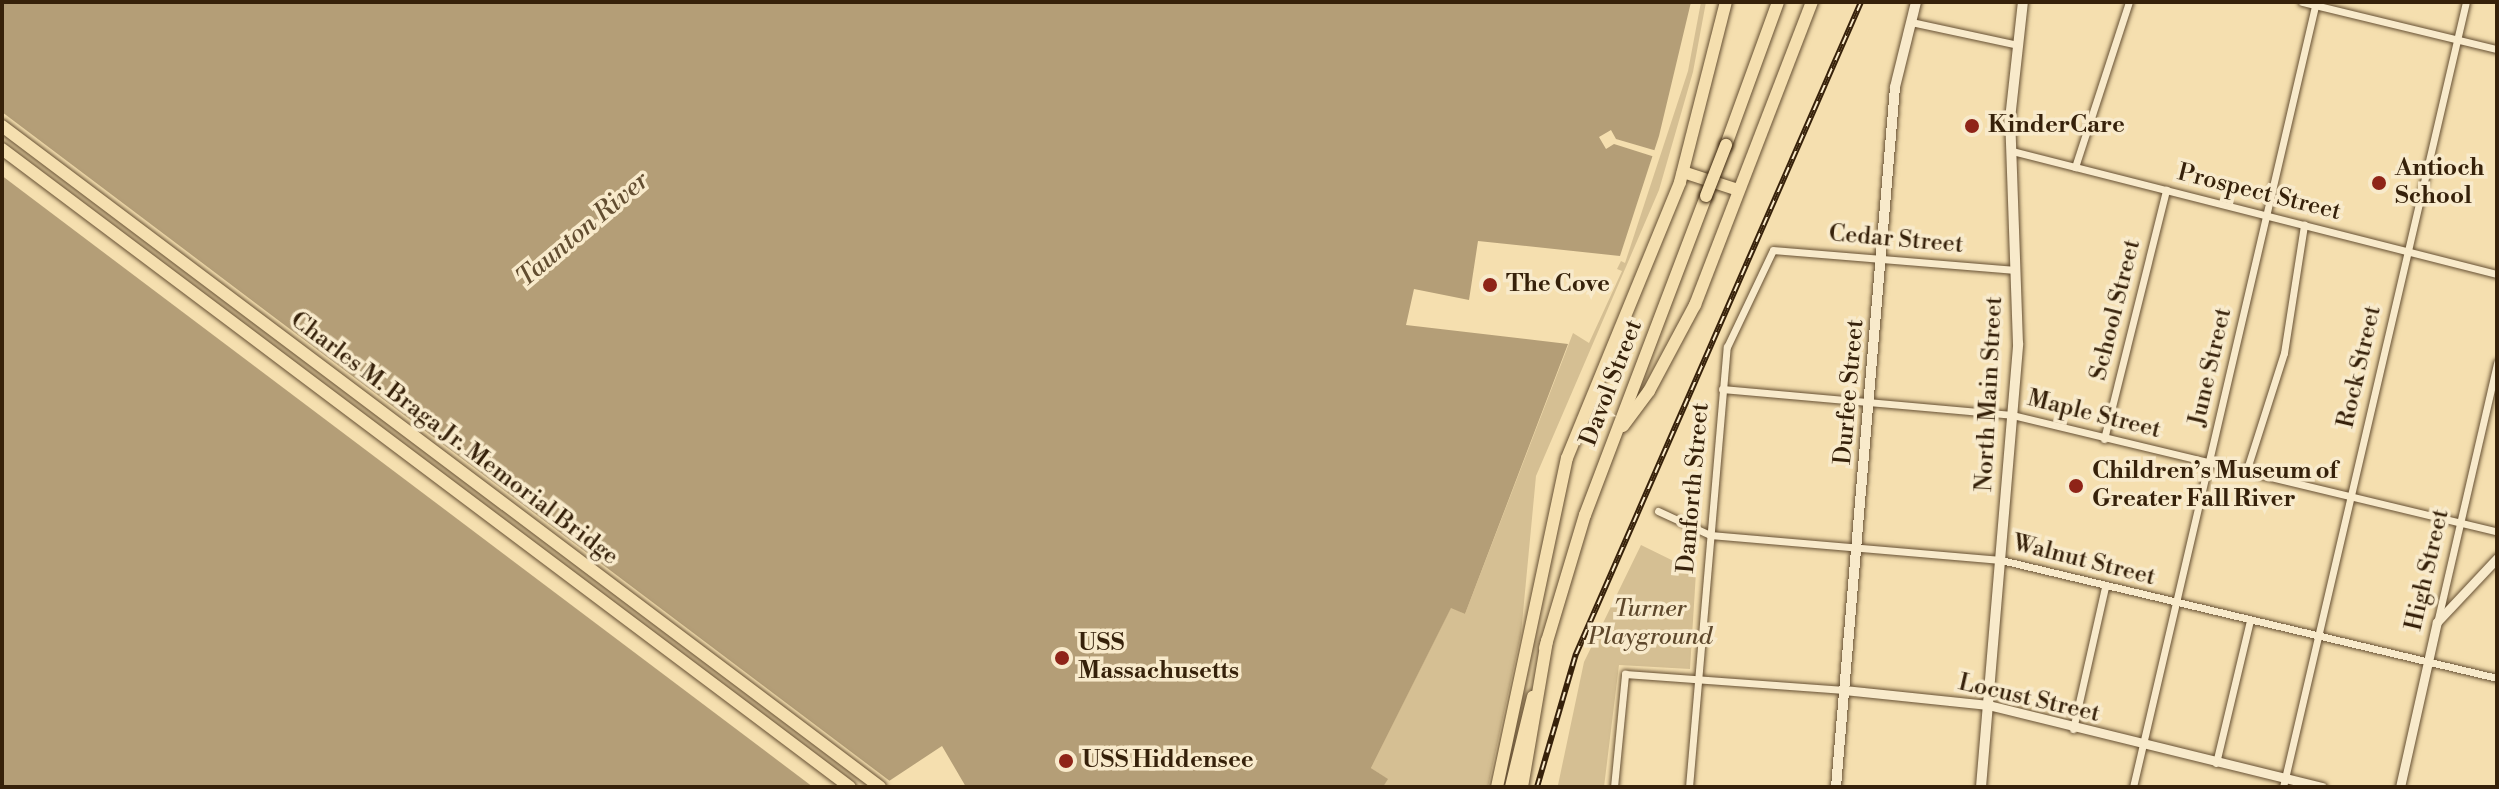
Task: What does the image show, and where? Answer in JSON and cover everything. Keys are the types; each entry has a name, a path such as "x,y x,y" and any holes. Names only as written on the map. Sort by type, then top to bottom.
{"highway":[{"name":"Davol Street","path":"1497,787 1567,458 1683,172 1726,2"},
{"name":"Davol Street","path":"1511,787 1547,640 1614,439 1778,2"},
{"path":"1614,439 1649,391 1689,317 1812,2"},
{"name":"Charles M. Braga Jr. Memorial Bridge","path":"2,126 880,787"},
{"name":"Charles M. Braga Jr. Memorial Bridge","path":"2,149 850,787"},
{"path":"1683,172 1738,190"},
{"path":"1522,787 1547,640"}],"main road":[{"name":"Durfee Street","path":"1836,787 1895,87 1916,2"},
{"name":"North Main Street","path":"1981,787 2018,344 2012,151 2023,2"}],"street":[{"path":"2075,167 2129,2"},
{"path":"2302,2 2497,49"},
{"name":"Rock Street","path":"2284,782 2466,2"},
{"name":"June Street","path":"2133,787 2316,4"},
{"path":"1911,22 2018,45"},
{"name":"Prospect Street","path":"2012,151 2497,274"},
{"name":"School Street","path":"2104,439 2166,190"},
{"path":"2246,472 2284,353 2304,225"},
{"name":"Cedar Street","path":"1773,250 2015,270"},
{"name":"Danforth Street","path":"1689,787 1727,347 1773,250"},
{"name":"High Street","path":"2400,787 2497,363"},
{"name":"Maple Street","path":"1722,389 2012,415 2497,531"},
{"name":"Walnut Street","path":"1658,511 1710,535 2001,560 2497,678"},
{"path":"2437,622 2497,558"},
{"path":"2073,729 2105,587"},
{"path":"2216,763 2250,620"},
{"name":"Locust Street","path":"1614,787 1626,674 1844,690 1988,705 2284,782 2322,787"}],"green space":[{"path":"1701,2 1706,2 1693,72 1659,190 1536,476 1521,634 1488,787 1383,787 1387,779 1371,768 1451,607 1465,614 1573,333 1589,343 1622,271 1617,269 1621,261 1625,263 1688,71"},
{"name":"Turner Playground","path":"1641,545 1696,572 1690,669 1619,665 1604,787 1558,785 1584,662"}],"water":[{"name":"Taunton River","path":"2,2 1691,2 1659,136 1620,256 1478,241 1469,300 1414,289 1406,325 1568,344 1465,614 1451,608 1371,768 1388,779 1383,787 966,787 942,746 880,787 2,787"}],"pier":[{"path":"2,112 892,783 889,787 813,787 2,176"},
{"path":"1611,130 1616,139 1657,151 1655,157 1614,144 1606,149 1599,137"}],"railway":[{"path":"1537,787 1576,654 1861,2"}],"place":[{"name":"KinderCare","path":"1972,126"},
{"name":"Antioch School","path":"2379,183"},
{"name":"The Cove","path":"1490,285"},
{"name":"Children’s Museum of Greater Fall River","path":"2076,486"},
{"name":"USS Massachusetts","path":"1062,658"},
{"name":"USS Hiddensee","path":"1066,761"}]}
